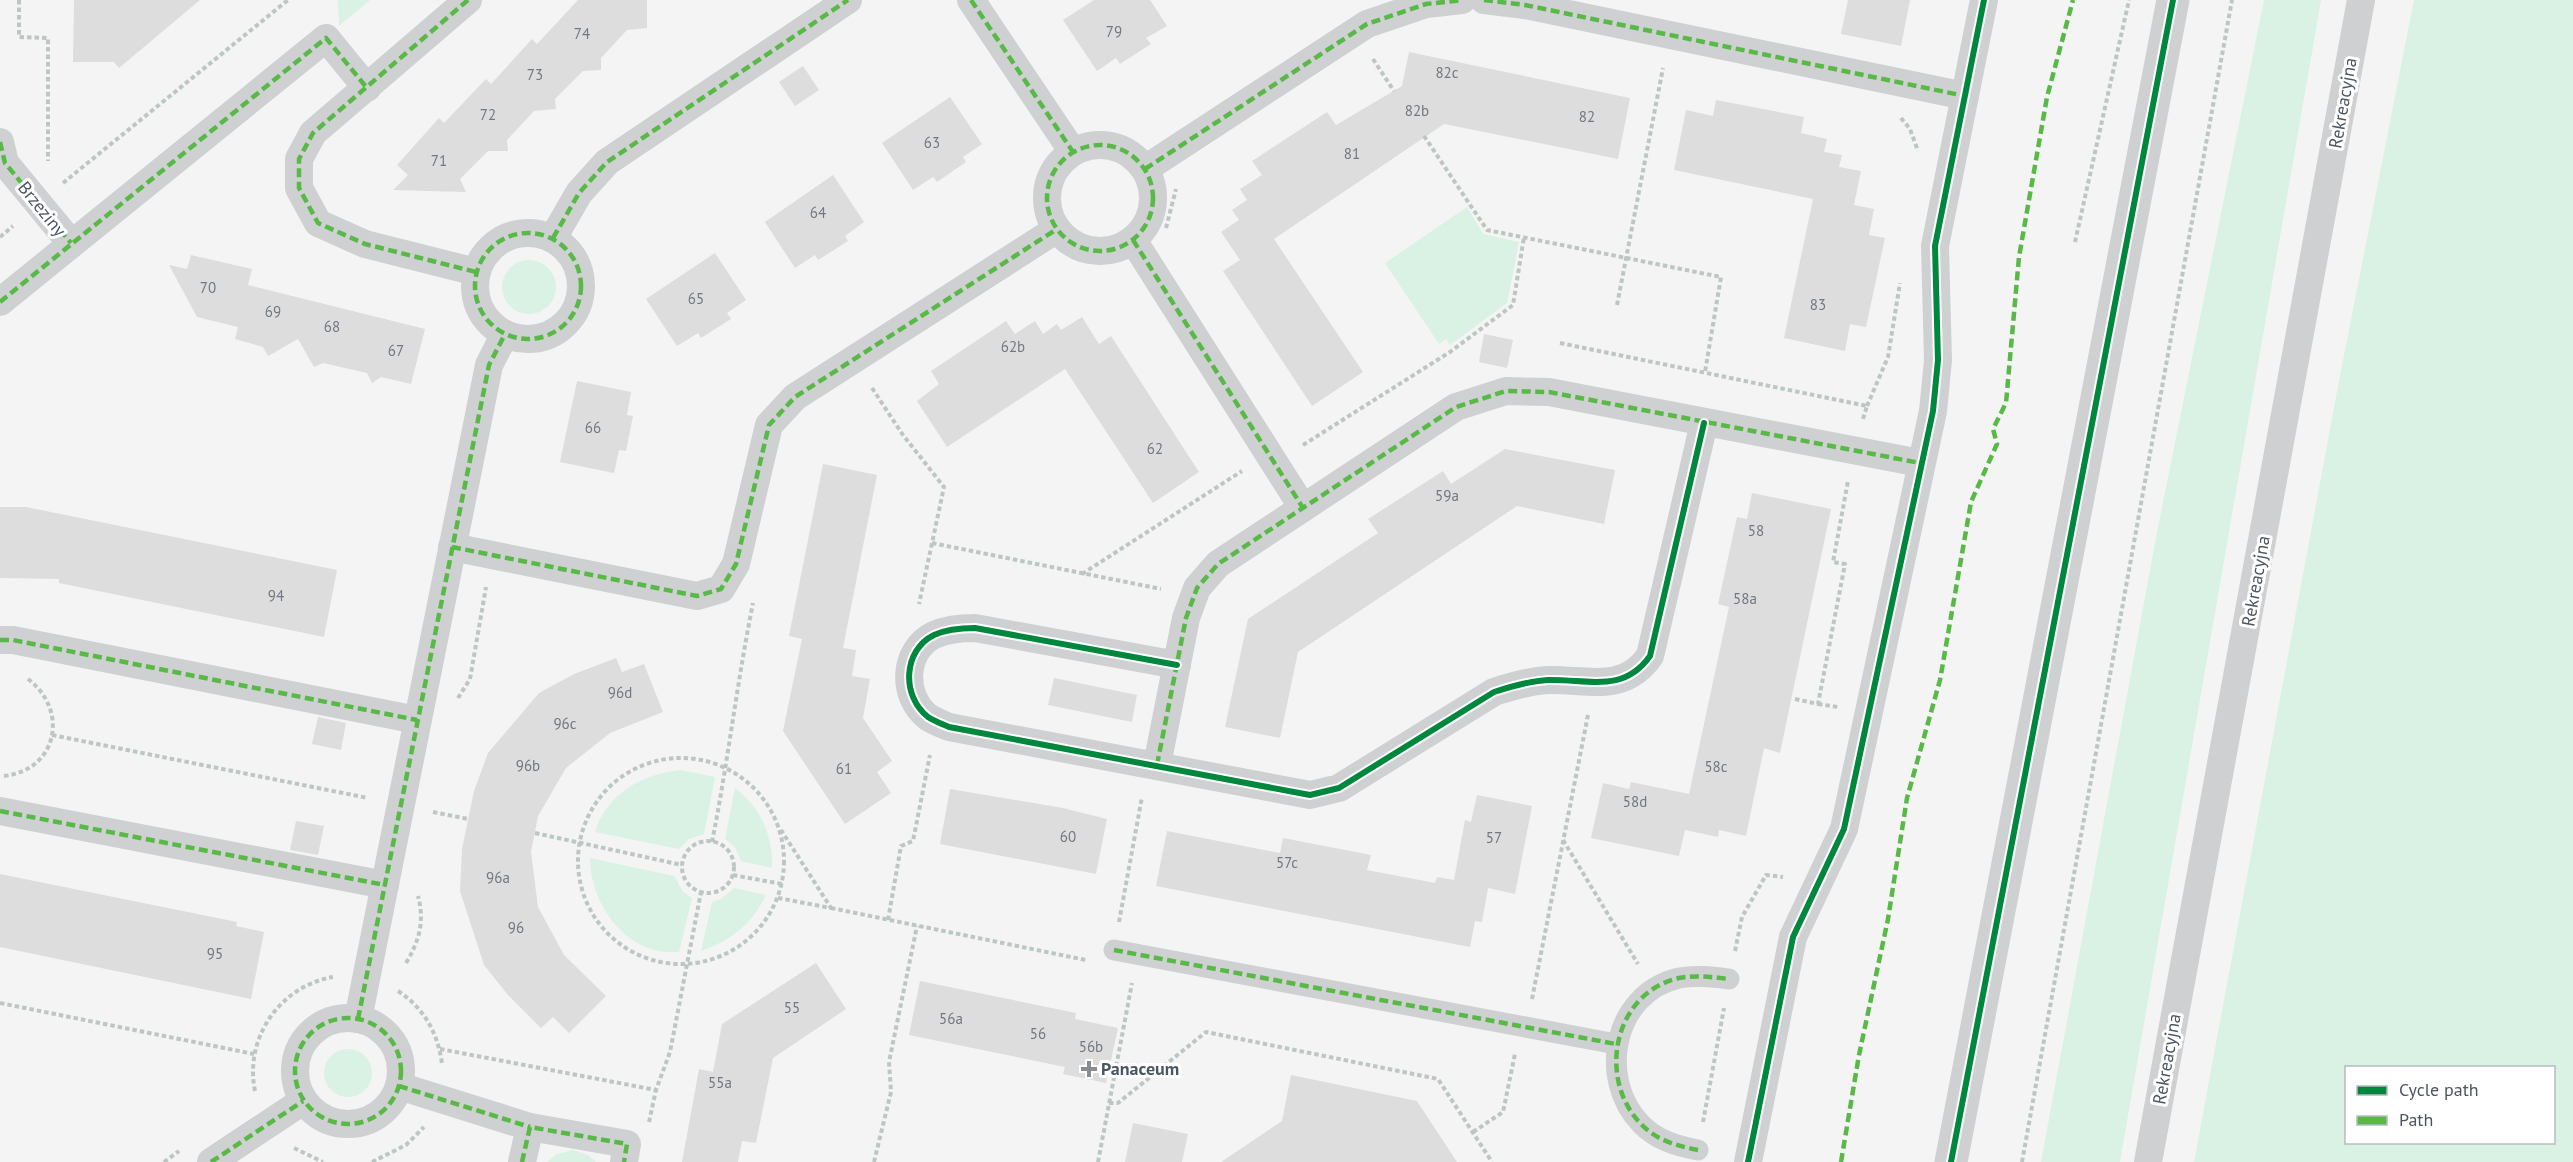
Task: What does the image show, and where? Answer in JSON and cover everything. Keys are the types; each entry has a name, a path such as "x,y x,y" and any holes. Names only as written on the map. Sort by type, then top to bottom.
{"street":[{"path":"468,0 313,133 299,159 299,188 318,223 365,244 476,272"},
{"path":"553,238 579,192 607,162 848,0"},
{"path":"971,0 1073,152"},
{"path":"1145,169 1367,24 1426,4 1462,0"},
{"path":"1484,0 1525,5 1965,96"},
{"path":"1748,1162 1793,937 1844,829 1920,463 1933,411 1938,360 1935,246 1984,0"},
{"path":"1952,1162 2174,0"},
{"name":"Rekreacyjna","path":"2148,1162 2361,0"},
{"path":"0,302 326,38 367,88"},
{"name":"Brzeziny","path":"0,142 5,163 71,243"},
{"path":"1088,146 1112,146 1134,157 1145,169 1152,184 1152,207 1144,229 1133,240 1118,248 1101,252 1084,249 1069,242 1057,229 1049,214 1047,196 1050,179 1059,164 1073,152 1088,146"},
{"path":"452,547 697,596 721,589 736,564 769,425 795,398 1057,229"},
{"path":"534,232 553,238 566,248 576,261 581,277 581,294 576,309 553,333 537,338 521,338 505,334 483,314 475,287 476,272 484,255 498,242 515,233 534,232"},
{"path":"1133,240 1303,508"},
{"path":"358,1019 489,365 505,334"},
{"path":"1152,764 1177,665 1186,618 1197,588 1218,564 1456,407 1506,391 1549,392 1920,463"},
{"path":"1177,665 975,628 950,629 932,636 916,649 909,667 908,682 915,702 928,717 949,727 1310,795 1339,788 1494,692 1520,683 1548,680 1594,682 1624,680 1641,669 1650,656 1704,423"},
{"path":"0,640 13,640 417,720"},
{"path":"0,811 385,885"},
{"path":"1114,950 1616,1044"},
{"path":"1698,1150 1660,1139 1642,1126 1628,1109 1616,1077 1616,1044 1629,1013 1653,990 1677,978 1703,975 1729,979"},
{"path":"340,1019 358,1019 372,1023 393,1043 399,1057 399,1086 393,1100 383,1111 370,1119 356,1124 341,1124 326,1120 303,1101 296,1084 295,1067 299,1050 309,1035 323,1024 340,1019"},
{"path":"399,1086 530,1127 627,1144 624,1162"},
{"path":"211,1162 303,1101"},
{"path":"522,1162 530,1127"}],"path":[{"path":"19,0 19,37 48,38 48,173"},
{"path":"54,180 59,186 288,0"},
{"path":"2075,242 2129,0"},
{"path":"2022,1162 2232,0"},
{"path":"1617,304 1669,35"},
{"path":"1895,112 1910,129 1918,148 1918,157"},
{"path":"1424,136 1487,230 1721,277 1705,372"},
{"path":"1166,230 1177,186"},
{"path":"1299,448 1450,352 1513,305 1524,237"},
{"path":"1867,406 1888,357 1901,278"},
{"path":"867,380 903,435 944,487 912,635 916,649"},
{"path":"1082,574 1246,468"},
{"path":"932,543 1168,591"},
{"path":"712,842 727,769 734,703 755,597"},
{"path":"0,776 16,774 36,763 49,746 54,724 50,703 37,686 18,674"},
{"path":"1473,1132 1503,1112 1521,1026 1529,1010 1594,682"},
{"path":"888,920 901,846 912,841 931,750 949,727"},
{"path":"52,735 468,819"},
{"path":"778,825 784,854 782,884 777,898 770,913 748,939 720,956 687,964 670,964 637,954 609,936 589,908 579,877 579,843 589,813 608,787 635,769 649,763 681,758 697,759 727,769 752,786 778,825 831,908"},
{"path":"1114,950 1152,764"},
{"path":"535,833 682,865"},
{"path":"1563,839 1653,990"},
{"path":"712,842 730,854 733,875 724,888 709,893 701,892 687,882 682,865 684,856 696,844 712,842"},
{"path":"733,875 782,884"},
{"path":"440,1049 656,1090 670,1052 701,892"},
{"path":"777,898 1087,961"},
{"path":"874,1162 891,1092 889,1062 917,926"},
{"path":"1098,1162 1138,954"},
{"path":"323,1162 299,1152 286,1143 269,1124 257,1099 254,1084 255,1054 265,1025 284,1001 296,991 325,979 341,976 366,978"},
{"path":"0,1003 255,1054"},
{"path":"1109,1103 1118,1103 1206,1032 1438,1079 1492,1162"}],"green space":[{"path":"338,0 370,0 339,26"},
{"path":"2264,0 2321,0 2120,1162 2041,1162 2157,532"},
{"path":"2414,0 2573,0 2573,1162 2194,1162 2338,386"},
{"path":"1467,207 1483,234 1519,242 1507,303 1450,345 1446,339 1439,344 1385,263"},
{"path":"524,260 534,260 544,264 552,272 556,287 552,302 544,310 534,314 524,314 514,310 506,302 502,292 502,282 506,272 514,264"},
{"path":"680,770 715,777 704,834 689,839 679,849 595,832 608,806 617,796 640,781"},
{"path":"735,788 752,804 764,824 772,856 772,868 741,861 735,847 725,839"},
{"path":"590,858 674,876 683,892 692,898 679,952 660,951 643,946 628,937 615,924 604,909 597,893"},
{"path":"734,888 766,895 740,930 722,942 701,951 712,902 721,899"},
{"path":"343,1049 353,1049 365,1056 372,1068 372,1078 365,1090 353,1097 343,1097 328,1086 324,1078 324,1068 335,1053"},
{"path":"573,1150 588,1155 596,1162 547,1162 557,1154"}],"building":[{"path":"74,0 200,0 119,68 114,62 73,62"},
{"path":"578,0 647,0 647,28 627,30 601,58 601,70 583,71 555,99 556,109 534,111 507,140 508,151 488,151 460,179 466,192 393,190 408,175 397,165 439,118 444,123 486,79 491,84 532,39 537,44"},
{"path":"1094,0 1150,0 1167,26 1146,38 1151,44 1120,64 1116,58 1097,71 1063,20"},
{"path":"1848,0 1910,0 1901,46 1841,34"},
{"path":"1409,52 1630,98 1618,159 1444,124 1274,239 1363,372 1312,406 1223,271 1240,260 1221,232 1239,220 1232,210 1247,200 1240,189 1262,175 1252,161 1327,112 1336,125 1402,86"},
{"path":"803,66 819,90 795,106 779,82"},
{"path":"950,97 982,144 963,157 966,162 937,182 933,177 913,190 882,143"},
{"path":"1716,100 1804,117 1801,133 1827,139 1824,152 1842,155 1839,167 1861,171 1854,205 1874,209 1869,235 1885,238 1866,327 1850,324 1845,351 1784,338 1813,199 1674,170 1686,110 1713,116"},
{"path":"833,175 864,222 845,236 848,241 818,260 815,255 795,268 765,222"},
{"path":"715,253 746,300 727,313 731,319 701,338 698,333 677,346 646,299"},
{"path":"191,255 252,269 248,285 425,329 411,384 381,377 372,383 367,373 323,363 314,367 298,339 268,356 263,347 235,339 238,327 197,317 169,265 187,269"},
{"path":"1082,317 1099,344 1111,336 1199,472 1153,503 1065,369 947,447 917,401 939,384 931,371 1006,321 1015,334 1035,321 1043,334 1057,324 1061,330"},
{"path":"1484,334 1513,340 1507,368 1479,362"},
{"path":"577,381 631,392 627,415 633,416 626,451 619,450 614,473 560,462"},
{"path":"1505,449 1615,470 1604,524 1517,506 1298,652 1280,738 1225,727 1248,619 1378,533 1368,519 1443,471 1451,484"},
{"path":"823,464 877,475 843,648 856,650 852,676 870,679 863,718 892,761 877,772 891,793 845,824 783,731 802,639 789,636"},
{"path":"1752,493 1831,509 1780,753 1764,748 1746,836 1719,830 1718,837 1685,830 1679,856 1591,838 1603,783 1629,789 1631,782 1689,794 1729,607 1718,604 1737,517 1747,519"},
{"path":"0,507 26,507 337,570 324,637 59,583 59,579 0,578"},
{"path":"616,658 622,672 644,664 663,712 610,733 566,768 538,816 531,852 538,907 564,955 606,996 569,1033 553,1017 541,1028 508,995 484,965 460,891 462,849 474,791 488,753 539,693 574,674"},
{"path":"1054,678 1137,695 1132,722 1048,705"},
{"path":"318,717 346,723 341,750 312,744"},
{"path":"950,789 1063,808 1107,819 1096,874 940,844"},
{"path":"1477,795 1532,806 1515,894 1488,888 1482,922 1475,921 1470,947 1156,886 1167,831 1280,853 1283,838 1371,855 1367,870 1435,883 1437,877 1454,880 1465,820 1471,822"},
{"path":"296,821 324,826 318,855 290,850"},
{"path":"0,874 237,922 236,926 264,932 251,999 0,947"},
{"path":"816,963 846,1009 773,1058 756,1143 742,1141 738,1162 682,1162 699,1069 713,1072 722,1024"},
{"path":"920,981 1076,1013 1075,1019 1118,1028 1106,1083 1063,1074 1065,1067 909,1035"},
{"path":"1291,1075 1417,1101 1457,1162 1221,1162 1282,1121"},
{"path":"1133,1123 1188,1134 1182,1162 1125,1162"}],"marked path":[{"path":"468,0 313,133 299,159 299,188 318,223 365,244 476,272"},
{"path":"553,238 579,193 607,162 848,0"},
{"path":"971,0 1073,152"},
{"path":"1145,169 1367,24 1426,4 1462,0"},
{"path":"1484,0 1525,5 1965,96"},
{"path":"1841,1162 1859,1055 1888,919 1907,798 1940,680 1971,502 1997,444 1993,429 2006,403 2019,257 2047,97 2073,0"},
{"path":"0,302 326,38 367,88"},
{"path":"0,142 5,163 71,243"},
{"path":"1100,145 1120,149 1137,161 1149,178 1153,198 1149,218 1137,235 1120,247 1100,251 1080,247 1063,235 1051,218 1047,198 1051,178 1063,161 1080,149 1100,145"},
{"path":"452,547 697,596 721,589 736,564 769,425 795,397 1057,229"},
{"path":"528,233 548,237 565,249 577,266 581,286 577,306 565,323 548,335 528,339 508,335 491,323 479,306 475,286 479,266 491,249 508,237 528,233"},
{"path":"1133,240 1303,508"},
{"path":"358,1019 489,365 505,334"},
{"path":"1157,765 1186,618 1197,588 1218,564 1456,407 1506,391 1549,392 1920,463"},
{"path":"0,640 13,640 417,720"},
{"path":"0,811 385,885"},
{"path":"1114,950 1616,1044"},
{"path":"1698,1150 1675,1144 1653,1134 1641,1124 1627,1105 1619,1084 1616,1062 1619,1040 1626,1019 1639,1001 1657,987 1685,977 1729,979"},
{"path":"348,1018 368,1022 385,1034 397,1051 401,1071 397,1091 385,1108 368,1120 348,1124 328,1120 311,1108 299,1091 295,1071 299,1051 311,1034 328,1022 348,1018"},
{"path":"399,1086 530,1127"},
{"path":"211,1162 303,1101"},
{"path":"522,1162 530,1127 627,1144 624,1162"}],"cycle path":[{"path":"1748,1162 1793,937 1844,829 1933,411 1938,360 1935,246 1984,0"},
{"path":"1951,1162 2173,0"},
{"path":"1177,665 975,628 949,630 934,635 916,651 909,674 913,697 919,708 928,717 949,727 1310,795 1339,788 1494,692 1521,684 1548,680 1604,682 1628,676 1640,668 1650,656 1704,423"}],"place":[{"name":"Panaceum","path":"1089,1069"}]}
